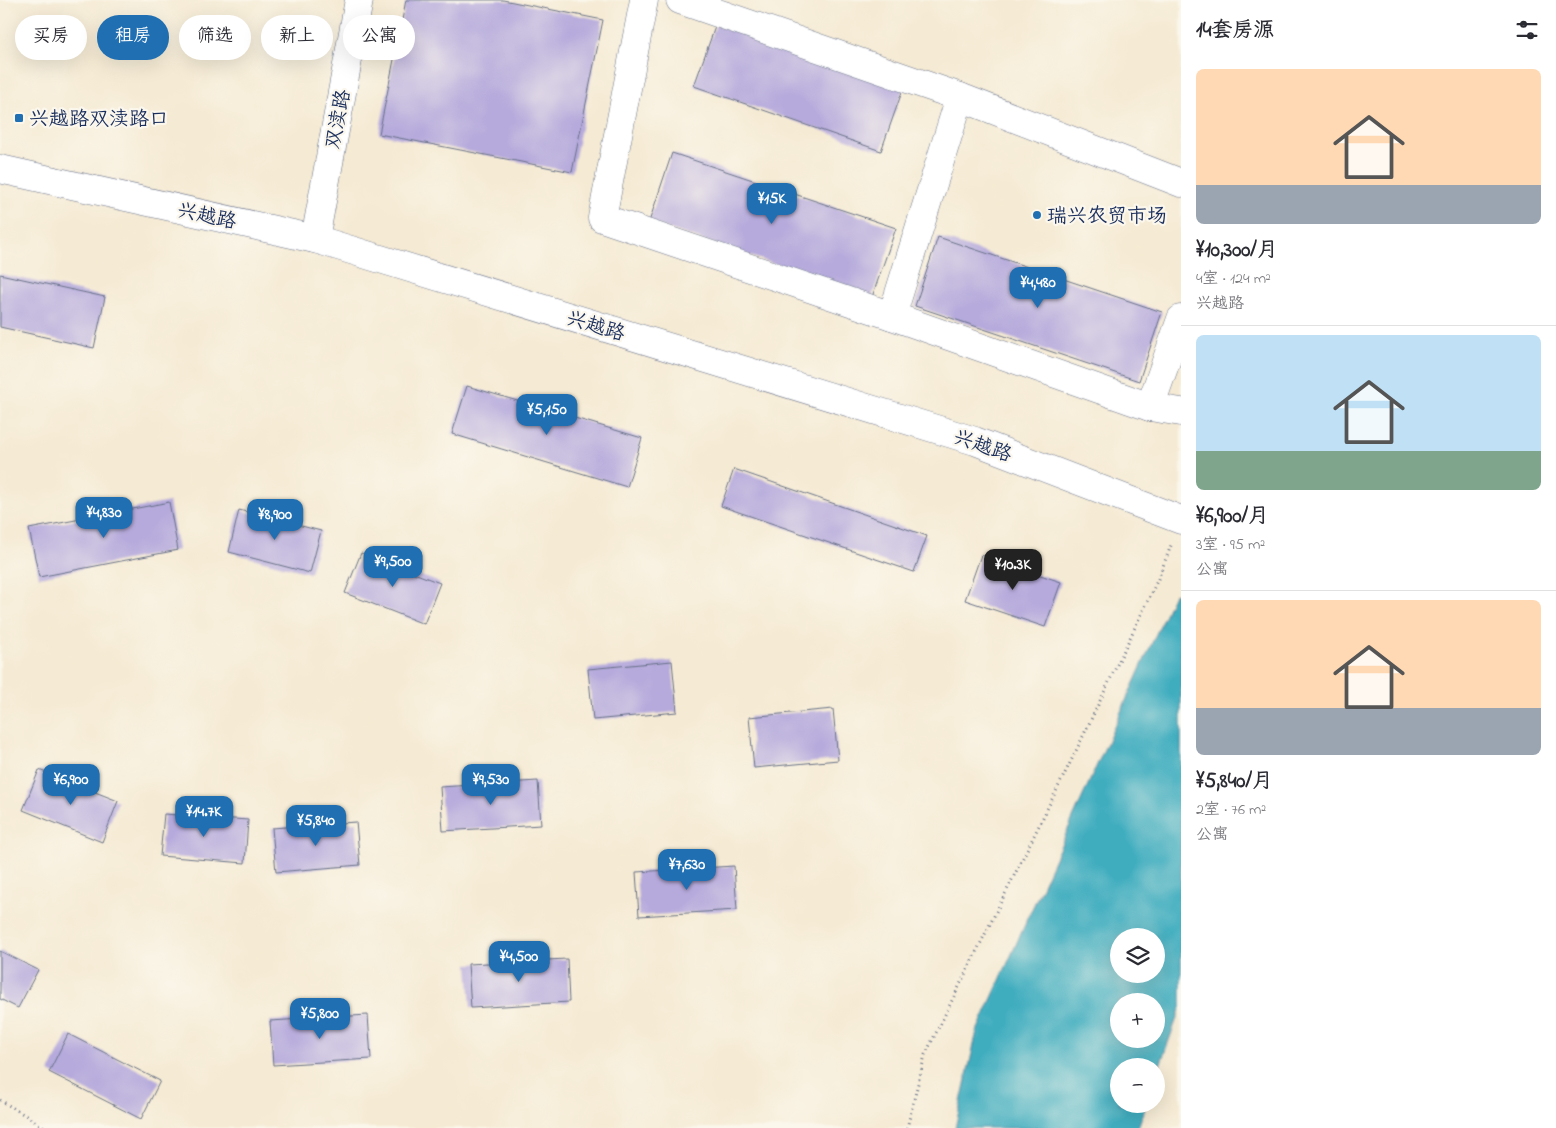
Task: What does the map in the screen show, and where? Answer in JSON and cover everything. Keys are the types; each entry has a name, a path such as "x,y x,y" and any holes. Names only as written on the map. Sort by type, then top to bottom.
{"street":[{"name":"双渎路","path":"315,239 359,0"},
{"path":"644,0 602,218 892,316 1150,407 1181,412"},
{"path":"680,0 960,97 1181,183"},
{"path":"892,316 960,97"},
{"name":"兴越路","path":"0,170 315,239 975,441 1070,477 1178,529"},
{"path":"1150,407 1181,319"}],"path":[{"path":"907,1128 926,1055 1078,749 1158,579 1178,529"},
{"path":"0,1100 46,1128"}],"water":[{"path":"1181,592 1181,1007 1163,1058 1110,1058 1110,1113 1143,1113 1138,1128 955,1128 977,1031 1174,594"}],"building":[{"path":"406,0 503,0 603,20 572,172 379,134 394,60 415,60 415,15 403,15"},
{"path":"716,24 903,89 881,151 694,86"},
{"path":"672,153 896,228 872,297 649,222"},
{"path":"938,237 1162,312 1139,381 915,306"},
{"path":"0,274 105,297 94,348 0,327"},
{"path":"467,386 642,438 627,487 452,434"},
{"path":"734,469 927,536 914,572 721,506"},
{"path":"169,502 178,550 39,577 29,529"},
{"path":"239,510 321,531 310,573 229,552"},
{"path":"361,553 440,583 424,624 345,593"},
{"path":"981,555 1061,582 1045,627 965,600"},
{"path":"672,661 677,712 593,720 588,669"},
{"path":"833,709 838,760 754,768 749,717"},
{"path":"39,770 118,801 102,842 23,810"},
{"path":"538,781 541,825 443,831 440,787"},
{"path":"164,814 248,820 245,863 160,856"},
{"path":"356,822 360,865 276,872 272,828"},
{"path":"734,866 737,910 639,916 636,872"},
{"path":"0,951 38,970 18,1008 0,999"},
{"path":"567,959 569,1002 471,1008 468,964"},
{"path":"368,1015 371,1059 273,1065 270,1021"},
{"path":"68,1034 160,1081 141,1119 49,1072"}],"place":[{"name":"兴越路双渎路口","path":"19,118"},
{"name":"瑞兴农贸市场","path":"1037,215"}]}
